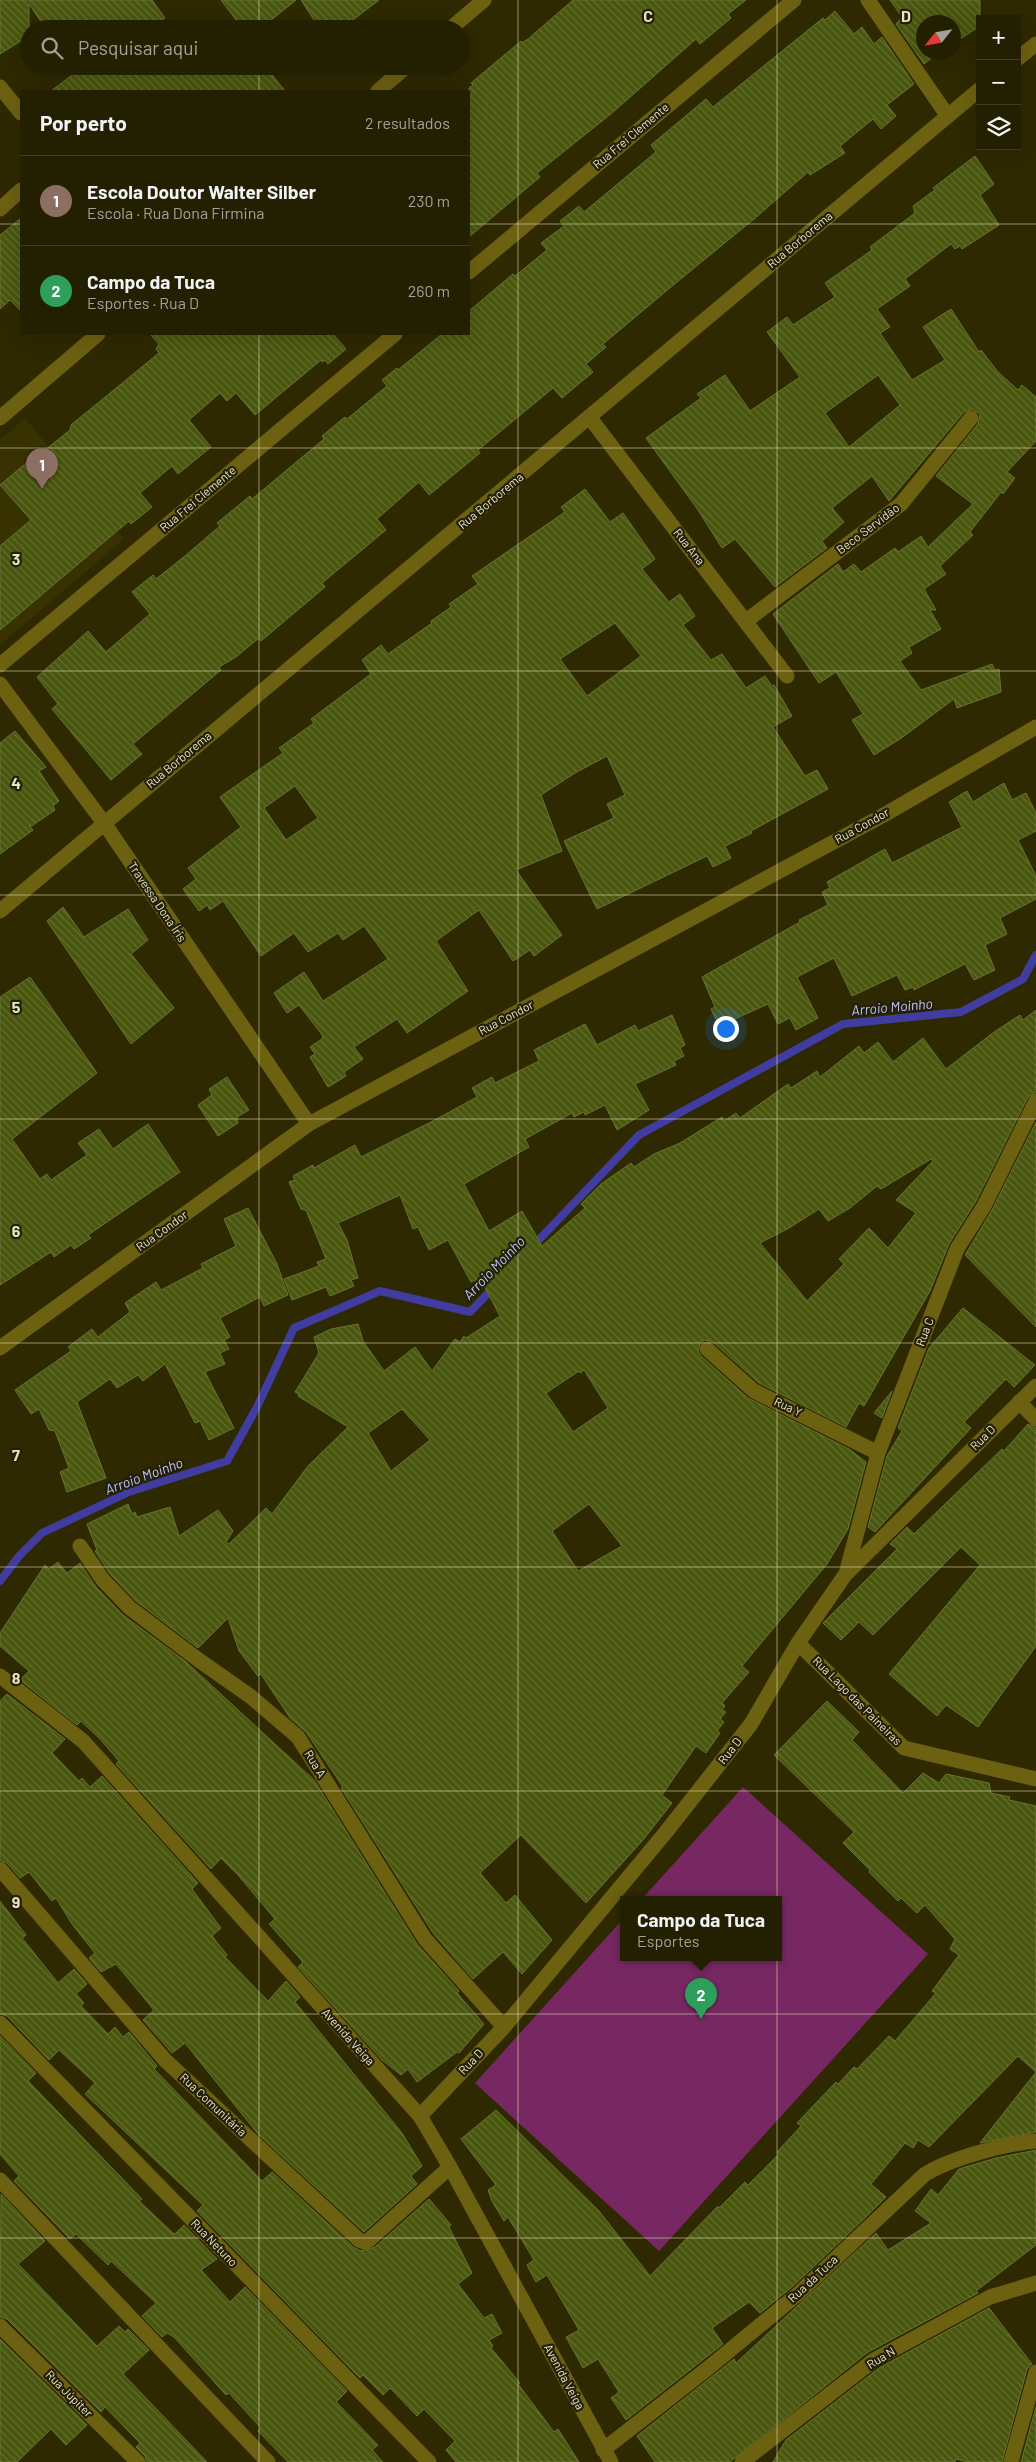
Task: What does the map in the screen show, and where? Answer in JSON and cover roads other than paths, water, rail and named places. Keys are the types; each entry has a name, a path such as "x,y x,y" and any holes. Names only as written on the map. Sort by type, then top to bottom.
{"street":[{"path":"461,20 484,0"},
{"name":"Rua Frei Clemente","path":"470,271 794,0"},
{"path":"868,0 947,115"},
{"path":"1021,56 1036,44"},
{"path":"379,90 397,75"},
{"path":"0,87 20,112"},
{"name":"Rua Borborema","path":"0,911 590,418 976,92"},
{"path":"0,209 20,191"},
{"path":"0,418 97,335"},
{"name":"Rua Frei Clemente","path":"0,665 395,335"},
{"name":"Rua Ana","path":"590,418 787,676"},
{"name":"Beco Servidão","path":"746,621 901,504 972,418"},
{"name":"Travessa Dona Íris","path":"0,684 104,823 308,1124"},
{"name":"Rua Condor","path":"0,1348 308,1124 874,821 1036,727"},
{"name":"Rua C","path":"846,1575 878,1453 958,1249 984,1206 1036,1101"},
{"name":"Rua Y","path":"707,1349 754,1391 878,1453"},
{"name":"Rua D","path":"420,2116 504,2027 660,1839 751,1724 798,1643 846,1575 1036,1386"},
{"path":"1019,1402 1036,1419"},
{"name":"Rua A","path":"80,1546 103,1580 130,1608 200,1662 250,1696 298,1737 425,1939 504,2027"},
{"name":"Rua Lago das Paineiras","path":"798,1643 904,1748 1036,1779"},
{"name":"Avenida Veiga","path":"0,1676 82,1741 420,2116 450,2167 607,2456"},
{"name":"Rua Comunitária","path":"0,1869 165,2060 359,2240 364,2242 369,2240 450,2167"},
{"name":"Rua Netuno","path":"0,2023 429,2462"},
{"name":"Rua da Tuca","path":"607,2456 707,2369 798,2294 924,2175 937,2167 972,2156 1017,2143 1036,2141"},
{"path":"0,2180 268,2462"},
{"name":"Rua N","path":"742,2462 874,2360 990,2297 1036,2282"},
{"name":"Rua Júpiter","path":"0,2326 138,2462"},
{"path":"1011,2462 1034,2395 1036,2372"}],"waterway":[{"name":"Arroio Moinho","path":"532,1247 639,1135 843,1024 961,1012 1023,979 1036,955"},
{"name":"Arroio Moinho","path":"0,1581 20,1555 42,1533 129,1492 227,1461 257,1407 294,1328 380,1291 470,1312 495,1286"}],"place":[{"name":"Escola Doutor Walter Silber","path":"42,489"},
{"name":"Campo da Tuca","path":"701,2019"}]}
